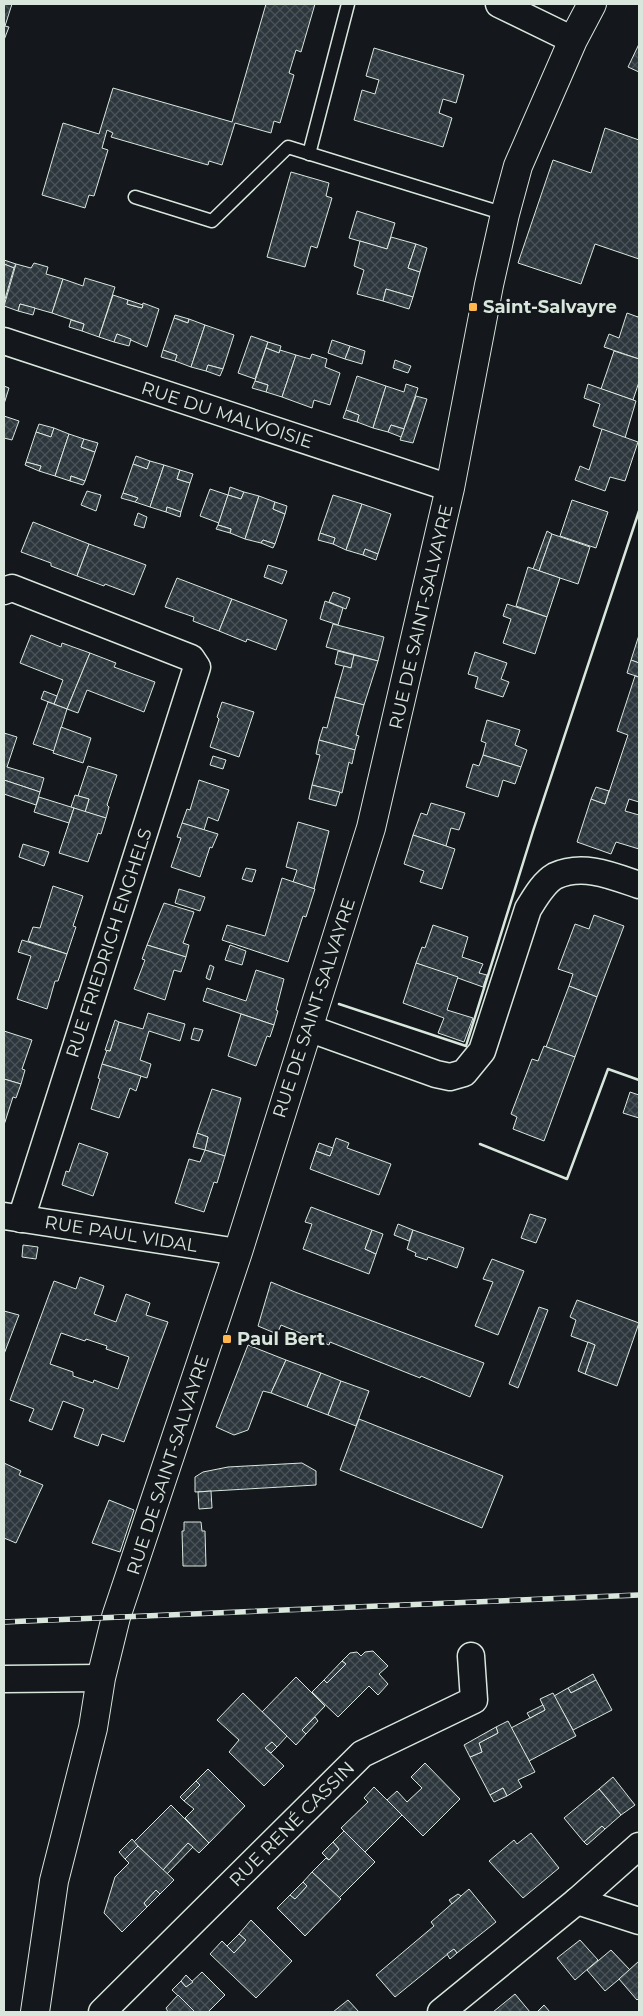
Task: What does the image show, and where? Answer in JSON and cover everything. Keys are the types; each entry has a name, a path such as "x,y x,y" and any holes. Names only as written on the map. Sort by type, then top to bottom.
{"street":[{"path":"499,4 531,11 573,40"},
{"name":"RUE DE SAINT-SALVAYRE","path":"35,2012 54,1881 93,1728 101,1678 116,1617 238,1252 371,828 450,488 505,214 518,166 573,40 592,4"},
{"name":"RUE DU MALVOISIE","path":"4,341 450,488"},
{"name":"RUE FRIEDRICH ENGHELS","path":"4,592 12,588 191,658 197,667 12,1217"},
{"path":"308,1028 436,1074 450,1077 464,1073 482,1051 528,910 539,891 555,877 579,870 608,874 639,885"},
{"name":"RUE PAUL VIDAL","path":"12,1217 238,1252"},
{"name":"RUE RENÉ CASSIN","path":"102,2012 362,1754 474,1700 471,1656"},
{"path":"4,1679 101,1678"},
{"path":"441,2012 577,1901 639,1846"},
{"path":"577,1901 639,1921"}],"lane":[{"path":"309,154 348,4"},
{"path":"136,197 212,221 288,147 505,214"}],"building":[{"path":"4,4 12,4 5,26 9,27 4,40"},
{"path":"266,4 315,4 301,52 296,50 289,73 294,75 280,123 274,121 271,133 235,123 222,165 209,161 208,165 111,137 113,133 107,130 102,148 108,150 94,196 89,195 85,208 42,195 63,123 99,134 113,88 232,122"},
{"path":"639,44 639,72 628,67"},
{"path":"374,48 464,75 456,103 443,99 439,113 452,118 443,147 354,120 362,90 375,94 379,80 366,76"},
{"path":"605,128 639,140 639,259 595,244 581,284 518,263 553,160 591,173"},
{"path":"291,172 329,183 326,196 332,198 317,248 311,246 305,267 267,257"},
{"path":"357,211 395,223 387,249 349,238"},
{"path":"391,237 416,244 408,268 420,272 413,297 386,289 383,301 357,294 364,270 354,266 360,241 387,249"},
{"path":"416,244 427,248 420,272 408,268"},
{"path":"4,260 16,264 14,268 4,264"},
{"path":"34,263 48,267 46,274 63,279 52,313 20,304 18,311 4,306 16,264 31,268"},
{"path":"4,264 14,268 5,299 4,299"},
{"path":"85,278 115,287 99,337 82,331 84,324 52,313 63,279 83,286"},
{"path":"386,289 413,297 409,309 383,301"},
{"path":"113,295 128,300 127,304 142,308 143,303 159,309 147,347 117,334 114,342 99,337"},
{"path":"128,300 143,305 142,308 127,304"},
{"path":"20,304 35,308 33,315 18,311"},
{"path":"627,313 638,317 639,314 639,359 604,347 609,334 619,338"},
{"path":"175,315 189,319 188,323 174,318"},
{"path":"174,318 188,323 189,319 205,325 191,367 175,361 177,355 163,350"},
{"path":"71,320 84,324 82,331 69,327"},
{"path":"205,325 234,335 223,369 208,365 206,371 191,367"},
{"path":"117,334 131,339 129,346 114,342"},
{"path":"251,336 268,342 255,379 238,373"},
{"path":"332,340 350,346 345,359 328,353"},
{"path":"268,342 281,346 279,353 266,348"},
{"path":"350,346 365,351 362,364 345,359"},
{"path":"266,348 279,353 280,350 296,355 282,397 266,392 268,385 255,381"},
{"path":"163,350 177,355 175,361 161,357"},
{"path":"614,351 639,359 639,382 633,400 601,389"},
{"path":"312,354 327,359 325,367 340,373 330,405 314,400 312,408 282,397 296,355 310,359"},
{"path":"395,360 411,366 408,373 393,368"},
{"path":"208,365 223,369 220,376 206,371"},
{"path":"357,376 386,386 373,428 357,422 359,415 346,410"},
{"path":"255,381 268,385 266,392 252,388"},
{"path":"406,384 418,388 404,429 391,425 388,432 373,428 386,386 404,392"},
{"path":"588,384 636,401 625,438 593,426 600,404 584,398"},
{"path":"4,386 9,388 4,404"},
{"path":"416,396 427,399 413,443 400,440"},
{"path":"346,410 359,415 357,422 343,418"},
{"path":"4,416 19,421 12,440 4,438"},
{"path":"39,424 54,428 51,437 36,432"},
{"path":"391,425 404,429 401,437 388,432"},
{"path":"54,428 69,434 55,476 39,471 41,466 26,462 36,432 51,437"},
{"path":"602,429 638,442 625,481 610,477 605,491 575,480 580,466 589,470"},
{"path":"69,434 84,439 81,447 95,452 85,481 71,476 70,481 55,476"},
{"path":"84,439 98,443 95,452 81,447"},
{"path":"136,456 150,461 147,469 133,464"},
{"path":"150,461 164,465 150,507 135,502 138,498 123,493 133,464 147,469"},
{"path":"26,462 41,466 39,471 25,465"},
{"path":"164,465 180,470 177,479 190,483 181,512 167,507 166,512 150,507"},
{"path":"180,470 193,474 190,483 177,479"},
{"path":"71,476 85,481 83,485 70,481"},
{"path":"230,487 244,492 241,499 228,495"},
{"path":"210,489 228,495 219,523 200,516"},
{"path":"87,491 101,495 96,511 81,505"},
{"path":"244,492 259,496 245,539 230,533 231,529 218,525 228,495 241,499"},
{"path":"123,493 138,498 135,502 121,498"},
{"path":"333,495 362,504 346,550 333,544 335,538 320,533"},
{"path":"259,496 275,502 273,509 285,514 275,544 263,540 261,543 245,539"},
{"path":"572,500 608,512 596,548 560,536"},
{"path":"275,502 287,506 285,514 273,509"},
{"path":"362,504 391,514 378,554 365,549 363,555 346,550"},
{"path":"167,507 181,512 180,517 166,512"},
{"path":"138,513 147,517 144,528 134,525"},
{"path":"33,522 89,544 77,576 51,566 51,563 21,552"},
{"path":"218,525 231,529 230,533 216,529"},
{"path":"547,531 552,534 539,571 533,569"},
{"path":"320,533 335,538 333,544 318,540"},
{"path":"552,534 590,547 578,584 539,571"},
{"path":"263,540 275,544 273,548 261,543"},
{"path":"89,544 146,565 134,595 77,576"},
{"path":"365,549 378,554 376,560 363,555"},
{"path":"268,565 287,571 282,584 264,577"},
{"path":"528,567 560,578 547,617 516,606"},
{"path":"177,578 232,599 219,631 193,621 194,617 165,607"},
{"path":"333,592 350,598 346,609 329,602"},
{"path":"232,599 287,620 276,650 247,639 246,642 219,631"},
{"path":"325,601 343,608 338,625 320,619"},
{"path":"507,604 547,617 535,654 503,643 511,619 503,616"},
{"path":"333,624 384,637 378,661 326,647"},
{"path":"31,635 61,647 62,643 90,653 67,709 54,704 63,680 20,663"},
{"path":"639,635 639,663 631,660"},
{"path":"338,651 354,655 351,668 335,664"},
{"path":"475,652 507,663 501,679 509,682 503,697 475,688 478,677 468,674"},
{"path":"90,653 116,663 114,667 155,682 144,712 87,690 78,713 67,709"},
{"path":"354,655 378,661 364,705 335,697 344,666 351,668"},
{"path":"631,660 639,663 639,677 627,673"},
{"path":"635,676 639,677 639,802 629,799 625,811 639,815 639,849 616,842 611,854 577,842 591,799 605,804 628,735 617,731"},
{"path":"44,691 57,696 54,704 41,699"},
{"path":"335,697 364,705 356,735 359,736 355,750 319,740 323,727 327,728"},
{"path":"48,702 67,709 54,751 33,744"},
{"path":"222,702 254,712 239,757 210,747"},
{"path":"487,720 520,730 515,745 527,750 521,767 483,755 486,743 481,741"},
{"path":"61,727 91,738 83,763 53,753"},
{"path":"4,733 17,737 7,767 44,778 40,792 4,780"},
{"path":"319,740 355,750 352,764 349,762 342,793 312,785 320,755 316,754"},
{"path":"483,755 521,767 515,784 503,780 498,797 466,787 473,764 479,766"},
{"path":"213,756 226,760 223,769 210,765"},
{"path":"88,766 117,775 107,805 109,807 106,818 85,812 89,799 78,796"},
{"path":"4,780 40,792 36,805 4,794"},
{"path":"199,780 229,790 218,821 208,817 204,830 182,823 187,809 190,810"},
{"path":"312,785 340,792 336,806 309,799"},
{"path":"596,787 609,791 605,804 591,799"},
{"path":"75,795 89,799 85,812 71,807"},
{"path":"39,797 74,808 69,823 34,812"},
{"path":"431,803 465,813 459,830 451,828 446,846 413,835 421,813 427,815"},
{"path":"74,808 106,818 101,834 98,833 88,862 59,853"},
{"path":"298,822 329,831 314,889 293,882 297,870 286,867"},
{"path":"182,823 218,834 212,848 210,847 200,877 171,867 181,838 177,837"},
{"path":"413,835 455,849 442,889 420,882 424,871 404,864"},
{"path":"23,844 49,852 44,866 19,857"},
{"path":"246,868 256,870 252,882 242,879"},
{"path":"282,878 315,889 306,917 303,916 288,962 222,940 227,925 265,936"},
{"path":"53,886 83,896 73,926 76,927 67,954 28,941 33,927 40,928"},
{"path":"179,889 205,897 200,911 175,903"},
{"path":"164,903 194,912 183,943 189,945 186,957 147,945"},
{"path":"594,915 624,926 597,997 569,986 573,974 558,969 575,924 589,929"},
{"path":"433,925 468,937 462,957 483,964 479,973 487,975 483,987 416,963 422,947 425,948"},
{"path":"22,940 67,954 58,981 55,981 47,1009 17,999 31,956 18,952"},
{"path":"147,945 186,957 181,972 174,970 165,1000 134,989 145,960 142,959"},
{"path":"230,945 246,951 242,965 225,960"},
{"path":"416,963 458,977 447,1010 473,1018 464,1042 438,1033 444,1018 403,1003"},
{"path":"210,965 214,967 210,980 206,978"},
{"path":"256,970 284,979 274,1025 203,1001 207,988 246,1001"},
{"path":"569,986 597,997 575,1057 546,1047"},
{"path":"148,1013 185,1024 180,1041 149,1031 140,1060 151,1064 147,1078 102,1064 107,1050 110,1051 119,1022 143,1029"},
{"path":"241,1014 274,1025 270,1037 267,1036 256,1066 228,1056"},
{"path":"115,1020 119,1022 110,1051 105,1050"},
{"path":"194,1028 203,1030 199,1041 191,1039"},
{"path":"4,1031 32,1040 22,1069 25,1070 21,1084 4,1079"},
{"path":"544,1046 575,1057 544,1141 513,1129 517,1117 511,1114 532,1059 538,1061"},
{"path":"102,1064 141,1076 136,1091 130,1088 119,1118 91,1109 100,1079 98,1078"},
{"path":"4,1079 21,1084 16,1098 13,1097 4,1125"},
{"path":"212,1089 241,1098 225,1156 205,1150 208,1137 197,1133"},
{"path":"630,1092 639,1095 639,1118 623,1113"},
{"path":"197,1133 208,1137 205,1150 193,1147"},
{"path":"336,1138 349,1143 347,1148 391,1164 379,1195 310,1169 316,1151 330,1156"},
{"path":"79,1143 108,1153 93,1196 62,1185 66,1171 69,1172"},
{"path":"319,1143 333,1148 330,1156 316,1151"},
{"path":"205,1150 225,1156 217,1183 214,1182 204,1212 175,1203 189,1159 200,1162"},
{"path":"311,1207 372,1230 365,1249 376,1254 369,1274 303,1249 312,1224 305,1222"},
{"path":"530,1214 546,1219 536,1243 521,1238"},
{"path":"398,1224 413,1230 409,1241 394,1235"},
{"path":"372,1230 383,1234 376,1254 365,1249"},
{"path":"413,1230 464,1248 457,1268 428,1257 427,1260 415,1256 416,1253 407,1249"},
{"path":"23,1245 38,1247 36,1259 22,1257"},
{"path":"492,1259 524,1271 498,1335 475,1326 493,1282 483,1279"},
{"path":"80,1277 104,1286 94,1314 116,1322 126,1294 150,1303 146,1315 168,1322 124,1442 102,1434 98,1446 74,1437 84,1409 63,1401 52,1430 29,1421 34,1409 10,1400 54,1281 76,1289","holes":["61,1333 85,1341 86,1339 107,1346 106,1349 129,1357 118,1389 94,1380 93,1383 73,1376 73,1372 50,1364"]},
{"path":"271,1282 484,1363 470,1397 421,1376 420,1378 330,1342 329,1345 281,1325 277,1334 258,1326"},
{"path":"577,1300 639,1323 617,1386 585,1374 595,1345 571,1336 576,1320 570,1317"},
{"path":"539,1307 548,1310 518,1388 509,1384"},
{"path":"4,1311 19,1315 4,1354"},
{"path":"588,1342 595,1345 585,1374 578,1371"},
{"path":"248,1345 286,1360 271,1393 263,1391 248,1430 234,1435 216,1427"},
{"path":"286,1360 321,1373 307,1407 271,1393"},
{"path":"321,1373 341,1381 328,1415 307,1407"},
{"path":"341,1381 369,1391 356,1426 328,1415"},
{"path":"359,1419 503,1476 482,1528 340,1470"},
{"path":"4,1463 21,1471 19,1475 43,1485 16,1543 4,1538"},
{"path":"302,1463 316,1471 316,1485 195,1492 195,1477 203,1472 228,1467"},
{"path":"211,1491 212,1508 199,1509 198,1492"},
{"path":"109,1500 134,1510 120,1552 92,1543"},
{"path":"184,1522 201,1522 202,1531 205,1531 206,1566 183,1566 182,1531 184,1531"},
{"path":"373,1651 388,1666 379,1674 388,1684 378,1695 369,1686 338,1717 312,1692 324,1680 327,1683 346,1664 342,1661 350,1653 357,1652 361,1656 365,1652"},
{"path":"342,1661 346,1664 327,1683 324,1680"},
{"path":"593,1674 596,1680 571,1693 568,1688"},
{"path":"296,1677 325,1706 302,1730 306,1734 296,1745 262,1712"},
{"path":"596,1680 612,1710 573,1730 554,1696 568,1688 571,1693"},
{"path":"243,1693 287,1736 277,1747 272,1742 265,1748 284,1766 264,1786 229,1752 239,1740 217,1720"},
{"path":"553,1693 576,1736 529,1761 511,1728 545,1710 540,1699"},
{"path":"543,1705 545,1710 530,1718 527,1713"},
{"path":"315,1717 318,1721 306,1734 302,1730"},
{"path":"508,1721 535,1772 518,1780 522,1787 507,1796 503,1788 490,1795 470,1757 482,1752 479,1743 498,1733 496,1727"},
{"path":"496,1727 498,1733 479,1743 482,1752 470,1757 464,1745"},
{"path":"272,1742 277,1747 271,1753 265,1748"},
{"path":"425,1763 460,1799 423,1836 387,1800 397,1791 407,1802 422,1788 411,1777"},
{"path":"208,1769 245,1806 209,1843 185,1818 194,1809 184,1801 200,1785 196,1781"},
{"path":"613,1777 635,1805 621,1815 599,1789"},
{"path":"196,1781 200,1785 184,1801 180,1797"},
{"path":"374,1787 402,1815 365,1852 341,1828 368,1802 364,1798"},
{"path":"503,1788 507,1796 494,1802 490,1795"},
{"path":"599,1789 621,1815 605,1829 602,1826 584,1842 564,1818"},
{"path":"171,1805 209,1843 199,1853 188,1843 163,1870 134,1842"},
{"path":"602,1826 605,1829 587,1845 584,1842"},
{"path":"344,1831 375,1862 339,1898 312,1872 326,1858 329,1860 339,1849 333,1842"},
{"path":"531,1833 559,1868 523,1898 489,1861 514,1840 517,1844"},
{"path":"132,1839 138,1846 125,1859 119,1852"},
{"path":"333,1842 339,1849 329,1860 322,1853"},
{"path":"188,1843 193,1847 167,1874 163,1870"},
{"path":"138,1846 174,1880 160,1894 156,1890 144,1903 147,1907 122,1932 104,1913 115,1877 129,1863 125,1859"},
{"path":"312,1872 341,1899 305,1936 277,1908 290,1895 295,1899 307,1886 303,1882"},
{"path":"303,1882 307,1886 295,1899 290,1895"},
{"path":"469,1889 496,1922 457,1953 454,1949 395,1997 376,1975 434,1926 431,1922"},
{"path":"156,1890 160,1894 147,1907 144,1903"},
{"path":"458,1894 461,1896 452,1904 449,1900"},
{"path":"251,1920 292,1961 256,1998 210,1954 222,1941 234,1953 246,1940 239,1934"},
{"path":"239,1934 246,1940 234,1953 227,1946"},
{"path":"580,1940 598,1960 575,1980 557,1958"},
{"path":"454,1949 457,1953 450,1959 447,1954"},
{"path":"611,1950 630,1970 605,1991 587,1970"},
{"path":"639,1961 639,1998 637,2000 619,1979"},
{"path":"202,1972 225,1995 208,2012 195,2012 172,1990 181,1981 186,1987"},
{"path":"186,1975 193,1982 186,1987 181,1981"},
{"path":"515,1994 530,2012 493,2012"},
{"path":"178,1995 195,2012 168,2012 166,2008"},
{"path":"348,2000 359,2012 333,2012"},
{"path":"544,2005 550,2012 537,2012"}],"railway":[{"path":"4,1622 639,1595"}],"wall":[{"path":"339,1004 466,1046 533,831 639,511"},
{"path":"480,1144 567,1179 608,1069 639,1080"}],"place":[{"name":"Saint-Salvayre","path":"473,307"},
{"name":"Paul Bert","path":"227,1339"}]}
